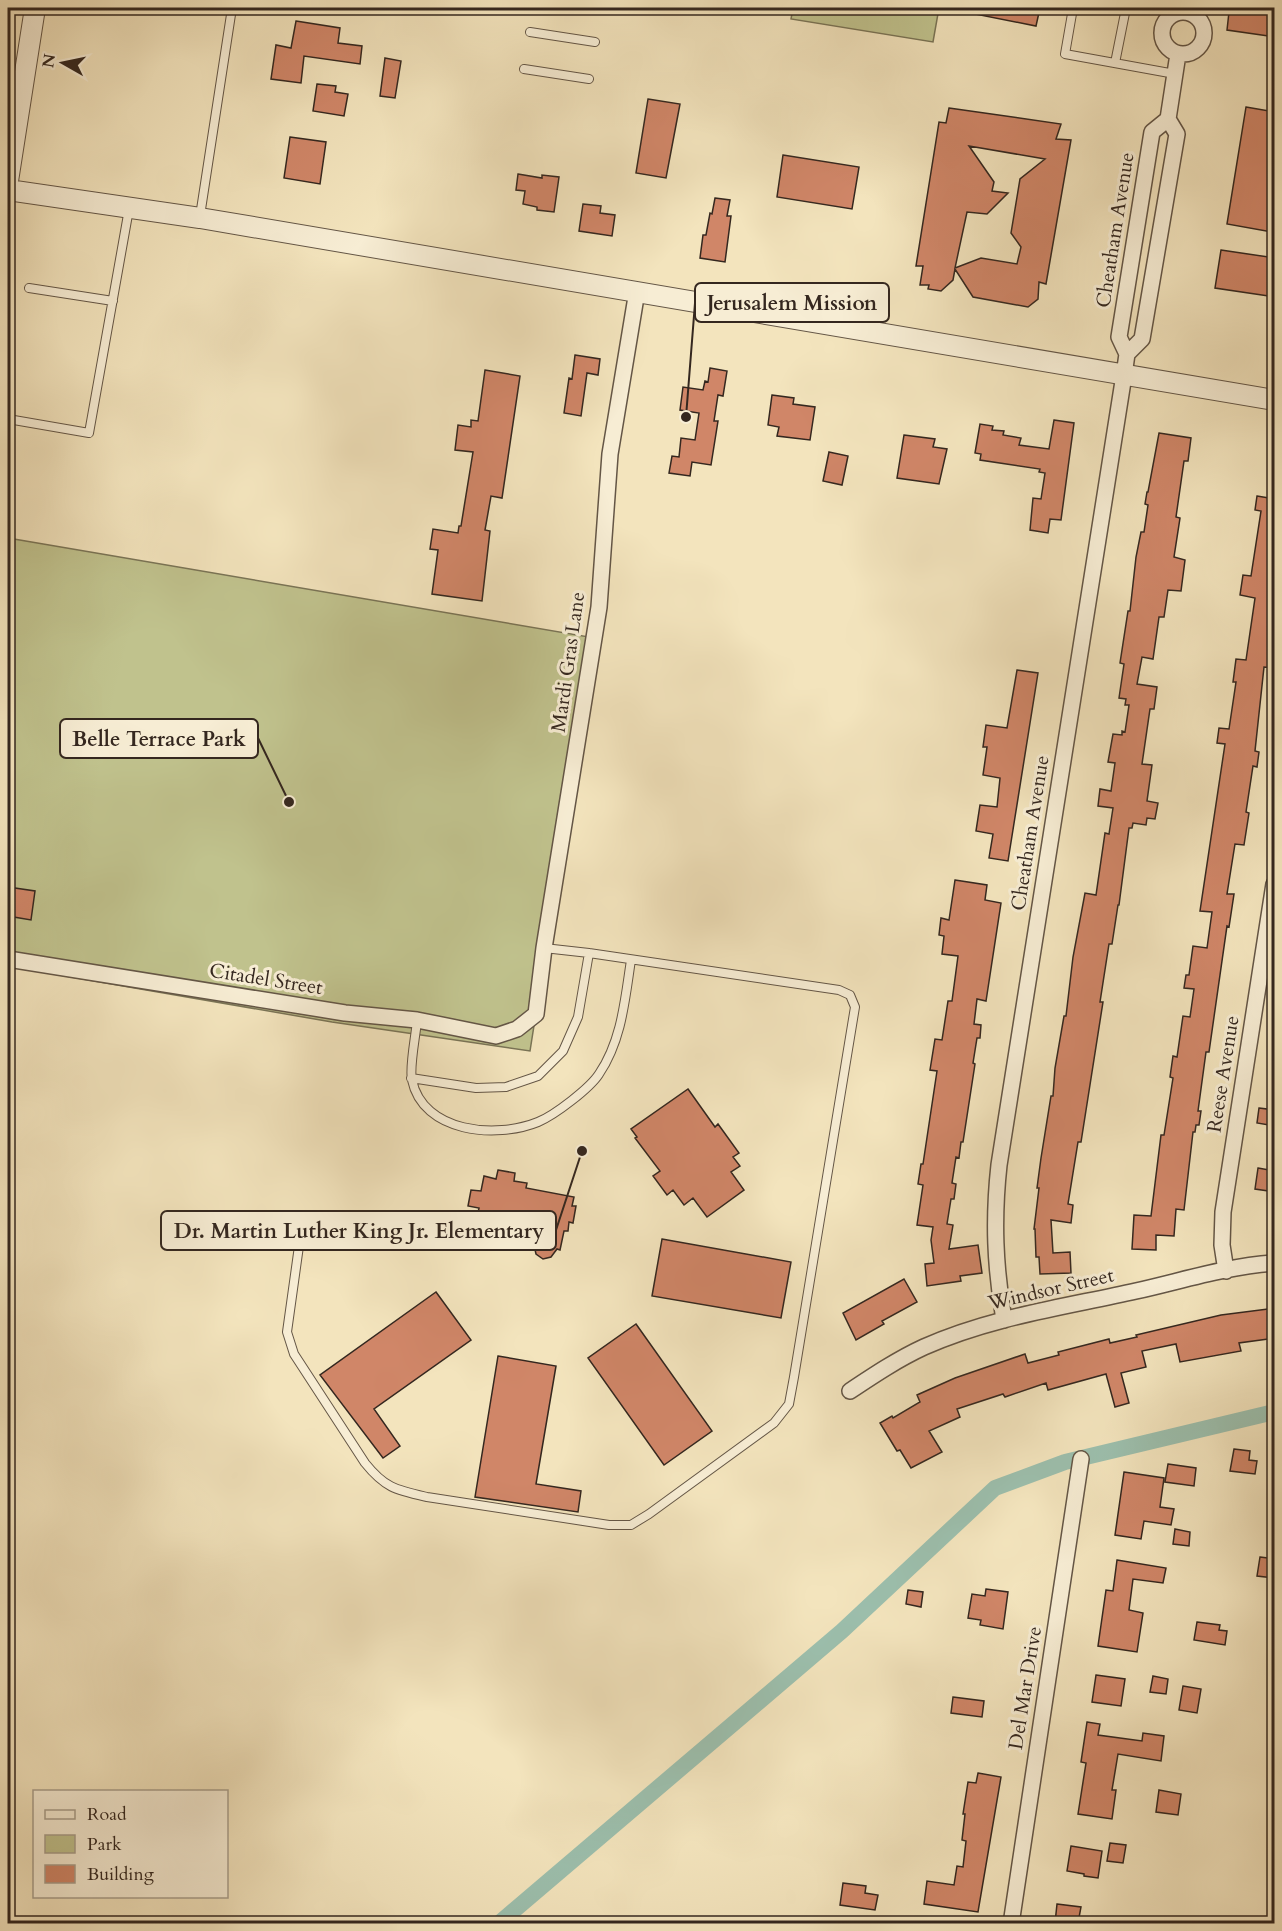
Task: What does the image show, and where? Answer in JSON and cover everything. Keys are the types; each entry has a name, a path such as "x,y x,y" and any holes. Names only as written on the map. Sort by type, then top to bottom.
{"street":[{"path":"8,181 35,8"},
{"path":"1187,10 1203,26 1204,37 1199,47 1190,53 1178,54 1167,47 1162,36 1162,29 1168,18 1187,10"},
{"name":"Cheatham Avenue","path":"1127,354 1142,339 1177,134 1168,119 1178,54"},
{"name":"Cheatham Avenue","path":"1004,1320 994,1241 995,1198 999,1165 1124,375 1127,354 1119,337 1152,132 1168,119"},
{"path":"8,190 200,218 1275,400"},
{"name":"Mardi Gras Lane","path":"517,1029 536,1014 544,948 599,608 610,454 637,291"},
{"name":"Reese Avenue","path":"1226,1270 1222,1245 1222,1212 1275,884"},
{"name":"Citadel Street","path":"8,958 345,1013 417,1020 496,1036 517,1029"},
{"name":"Windsor Street","path":"850,1391 924,1347 963,1332 1004,1320 1226,1270 1275,1263"},
{"name":"Del Mar Drive","path":"1011,1923 1081,1460"}],"lane":[{"path":"200,218 232,8"},
{"path":"1073,8 1065,54 1175,74"},
{"path":"1115,63 1126,8"},
{"path":"530,32 595,42"},
{"path":"524,69 589,79"},
{"path":"8,419 89,433 129,208"},
{"path":"29,288 112,301"},
{"path":"299,1246 287,1332 294,1354 378,1480 400,1491 609,1525 631,1525 774,1423 789,1404 794,1377 855,1007 850,995 839,990 544,948"},
{"path":"411,1078 476,1088 506,1087 538,1076 563,1051 578,1017 589,953"},
{"path":"417,1020 411,1078 421,1104 445,1123 475,1129 510,1129 539,1121 572,1100 598,1076 614,1048 631,960"}],"green space":[{"path":"793,8 939,8 933,42 791,19"},
{"path":"8,538 595,638 530,1051 332,1022 8,966"}],"building":[{"path":"976,8 1040,8 1036,26 975,14"},
{"path":"1244,8 1275,8 1275,37 1227,30 1229,12 1243,14"},
{"path":"296,21 340,28 338,43 362,46 360,64 304,56 301,83 271,79 276,45 291,48"},
{"path":"385,58 401,61 395,98 380,96"},
{"path":"317,84 336,86 335,92 348,94 344,116 313,111"},
{"path":"648,99 680,104 666,178 636,173"},
{"path":"1246,107 1275,112 1275,218 1272,232 1227,224"},
{"path":"949,108 1061,124 1056,139 1071,140 1046,284 1039,282 1038,299 1028,307 973,297 955,269 953,280 941,291 928,289 929,285 920,285 923,266 916,266 939,122 946,123","holes":["969,146 1045,159 1020,179 1011,233 1021,247 1017,264 981,258 955,268 967,212 987,214 1008,193 992,191 994,182"]},
{"path":"290,137 326,142 320,184 284,178"},
{"path":"783,155 859,167 852,209 777,197"},
{"path":"518,174 542,178 542,175 559,177 554,212 537,210 537,207 523,204 525,191 516,190"},
{"path":"715,198 730,200 727,216 731,216 725,262 700,258 703,235 706,235"},
{"path":"583,204 601,206 600,213 615,215 612,236 579,231"},
{"path":"1221,250 1275,258 1275,297 1215,288"},
{"path":"575,355 600,359 598,375 587,373 581,416 564,413"},
{"path":"710,368 727,371 723,396 718,395 714,421 718,421 711,465 692,462 690,476 669,473 672,456 679,457 681,438 695,440 699,413 680,410 683,387 703,390 705,381 708,382"},
{"path":"485,370 520,376 502,498 491,496 485,530 490,531 482,601 432,594 438,550 430,549 433,529 458,533 459,526 461,526 473,452 455,450 458,425 471,427 471,420 478,421"},
{"path":"772,395 794,398 793,404 815,407 810,440 777,436 779,427 768,425"},
{"path":"1054,420 1074,423 1061,520 1050,519 1048,533 1030,530 1033,498 1041,499 1045,473 1039,472 1040,469 980,460 981,454 975,453 980,424 993,426 992,430 1004,431 1003,435 1021,438 1019,445 1049,449"},
{"path":"1159,433 1191,438 1188,461 1184,461 1176,517 1180,518 1174,557 1185,560 1181,591 1168,590 1164,617 1159,617 1153,659 1142,657 1137,684 1157,687 1154,709 1150,709 1142,764 1152,765 1147,801 1158,803 1155,819 1147,818 1146,825 1133,823 1132,828 1129,828 1119,905 1112,944 1109,944 1100,1002 1103,1002 1081,1142 1078,1142 1068,1204 1073,1205 1071,1223 1051,1220 1053,1253 1070,1252 1071,1273 1040,1274 1034,1229 1041,1158 1085,893 1096,895 1105,833 1109,834 1113,808 1098,806 1100,789 1111,791 1115,763 1108,762 1113,734 1122,735 1122,731 1125,732 1129,705 1125,705 1126,699 1119,698 1124,664 1120,663 1128,611 1130,611 1136,557 1141,532 1144,532 1148,505 1145,504 1147,492"},
{"path":"904,435 935,439 933,447 947,449 939,484 897,478"},
{"path":"829,452 848,456 842,485 823,481"},
{"path":"1257,496 1275,499 1275,625 1270,654 1275,654 1275,668 1264,667 1255,751 1259,752 1257,767 1253,766 1244,845 1235,844 1227,894 1234,894 1229,927 1227,926 1209,1052 1206,1052 1198,1111 1201,1111 1199,1125 1196,1125 1195,1132 1193,1132 1184,1210 1176,1209 1174,1236 1156,1235 1156,1250 1132,1249 1134,1215 1151,1216 1161,1135 1164,1135 1173,1078 1170,1077 1173,1056 1177,1057 1183,1016 1190,1017 1194,989 1184,988 1186,975 1189,975 1193,946 1207,948 1212,912 1200,911 1225,744 1217,743 1219,728 1229,729 1236,682 1233,682 1236,659 1246,660 1255,598 1240,595 1243,575 1251,576 1261,511 1255,510"},
{"path":"1017,670 1038,673 1008,861 989,858 993,834 976,831 980,805 997,807 1000,778 983,775 987,747 983,747 986,725 1007,728"},
{"path":"955,880 987,885 985,900 1001,903 986,1001 977,999 974,1024 981,1025 980,1038 977,1038 963,1142 961,1142 959,1158 956,1157 952,1183 956,1184 954,1199 951,1199 947,1224 953,1225 949,1249 978,1245 982,1273 960,1276 961,1281 927,1286 925,1264 934,1263 931,1240 933,1227 917,1225 923,1185 918,1184 937,1071 930,1070 935,1039 942,1040 948,1001 952,1001 958,956 942,954 944,936 939,935 941,918 949,920"},
{"path":"8,887 35,891 31,920 8,916"},
{"path":"688,1089 715,1127 718,1124 739,1153 733,1157 740,1166 731,1172 744,1190 707,1217 693,1198 684,1205 673,1190 667,1195 653,1176 660,1171 635,1138 637,1137 631,1129"},
{"path":"1259,1108 1275,1110 1275,1126 1257,1123"},
{"path":"1258,1168 1275,1171 1275,1192 1255,1189"},
{"path":"498,1170 515,1173 514,1181 527,1183 526,1188 574,1197 572,1206 576,1206 573,1223 569,1222 568,1231 564,1231 560,1250 557,1249 551,1257 543,1259 536,1254 534,1245 531,1245 534,1232 506,1227 505,1236 488,1233 489,1225 476,1222 479,1208 468,1206 471,1190 481,1191 484,1176 496,1179"},
{"path":"662,1239 791,1262 781,1318 652,1296"},
{"path":"904,1279 917,1302 882,1321 884,1324 856,1340 843,1313"},
{"path":"436,1292 471,1340 374,1409 400,1446 383,1458 320,1375"},
{"path":"1275,1308 1275,1338 1239,1343 1241,1351 1180,1362 1176,1344 1142,1351 1146,1367 1121,1373 1129,1403 1115,1407 1106,1374 1048,1390 1046,1383 1005,1397 1003,1394 957,1409 960,1417 929,1431 942,1452 911,1468 900,1450 897,1451 880,1423 920,1402 917,1395 955,1378 1025,1354 1028,1363 1059,1355 1058,1352 1109,1339 1110,1343 1221,1315"},
{"path":"636,1324 712,1431 664,1465 588,1358"},
{"path":"498,1356 556,1366 536,1484 581,1491 578,1512 475,1497"},
{"path":"1234,1449 1250,1451 1249,1460 1257,1461 1255,1474 1230,1471"},
{"path":"1168,1464 1196,1468 1194,1486 1165,1482"},
{"path":"1124,1472 1164,1478 1160,1507 1174,1509 1171,1525 1144,1521 1141,1539 1115,1535"},
{"path":"1175,1529 1190,1532 1189,1546 1173,1544"},
{"path":"1260,1557 1275,1559 1275,1578 1257,1576"},
{"path":"1117,1560 1166,1568 1163,1583 1133,1579 1129,1610 1143,1613 1137,1652 1098,1646 1106,1590 1113,1591"},
{"path":"986,1589 1008,1592 1003,1629 980,1625 981,1620 968,1618 972,1594 985,1596"},
{"path":"908,1590 923,1592 921,1607 906,1604"},
{"path":"1197,1622 1220,1625 1219,1630 1227,1631 1225,1645 1194,1640"},
{"path":"1096,1675 1125,1679 1121,1706 1092,1702"},
{"path":"1153,1676 1168,1679 1166,1694 1150,1692"},
{"path":"1183,1686 1201,1689 1197,1713 1179,1710"},
{"path":"953,1697 984,1701 982,1717 951,1713"},
{"path":"1087,1722 1100,1724 1098,1735 1142,1741 1143,1733 1164,1736 1161,1761 1118,1754 1112,1790 1116,1790 1112,1819 1078,1814 1086,1763 1081,1762"},
{"path":"978,1773 1001,1777 978,1912 924,1904 927,1881 954,1885 957,1866 963,1867 966,1841 962,1840 965,1814 963,1814 968,1782 976,1783"},
{"path":"1159,1790 1181,1794 1178,1815 1156,1812"},
{"path":"1110,1843 1126,1845 1123,1863 1107,1861"},
{"path":"1071,1846 1102,1851 1098,1878 1067,1871"},
{"path":"843,1883 866,1886 865,1893 878,1895 875,1910 840,1905"},
{"path":"1057,1904 1081,1907 1078,1923 1055,1923"}],"waterway":[{"path":"498,1924 842,1631 995,1488 1065,1462 1274,1412"}],"place":[{"name":"Jerusalem Mission","path":"686,417"},
{"name":"Belle Terrace Park","path":"289,802"},
{"name":"Dr. Martin Luther King Jr. Elementary","path":"582,1151"}]}
